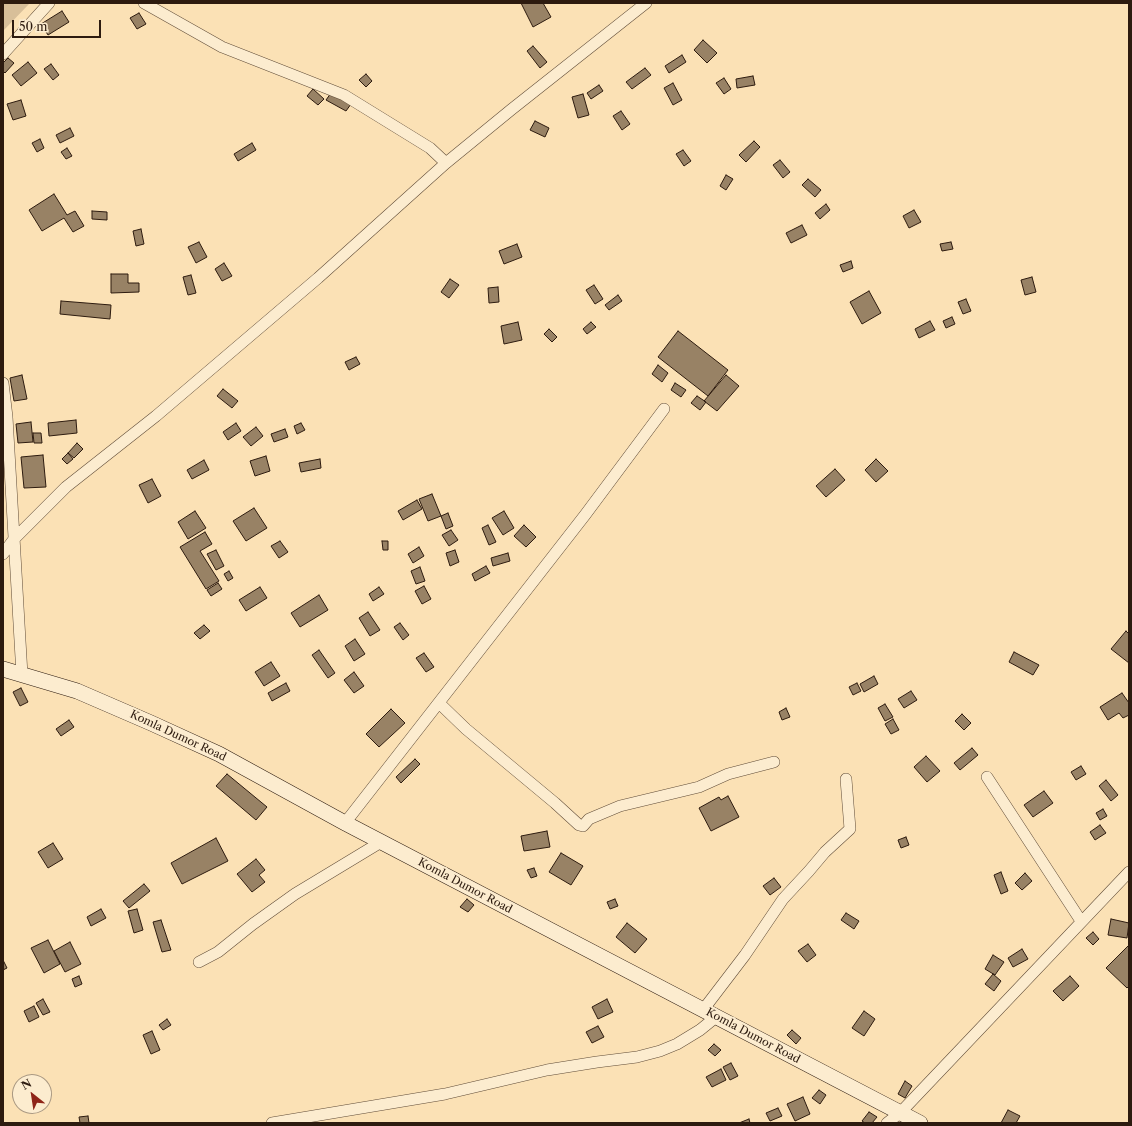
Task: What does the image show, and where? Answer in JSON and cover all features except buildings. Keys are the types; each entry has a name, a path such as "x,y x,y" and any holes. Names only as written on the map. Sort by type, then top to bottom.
{"street":[{"path":"3,54 49,3"},
{"path":"144,3 222,47 344,95 430,148 446,163"},
{"path":"3,554 14,539 66,487 174,401 318,278 446,163 512,108 646,3"},
{"path":"3,384 7,417 22,674"},
{"path":"345,823 580,521 664,409"},
{"name":"Komla Dumor Road","path":"3,669 77,691 219,754 381,842 920,1123"},
{"path":"438,703 579,825 583,826 589,819 620,806 699,787 728,774 774,762"},
{"path":"987,777 1081,921"},
{"path":"703,1010 745,955 783,899 825,852 850,829 846,779"},
{"path":"199,962 218,952 253,924 295,894 381,842"},
{"path":"887,1123 900,1113 1129,872"},
{"path":"272,1123 445,1094 547,1070 637,1057 660,1051 677,1044 700,1030 716,1017"}],"shaded area":[{"path":"3,3 30,3 3,31"}]}
